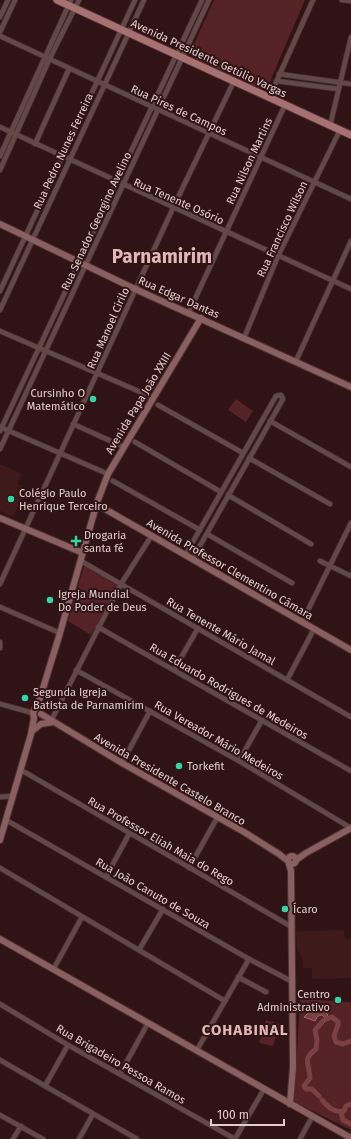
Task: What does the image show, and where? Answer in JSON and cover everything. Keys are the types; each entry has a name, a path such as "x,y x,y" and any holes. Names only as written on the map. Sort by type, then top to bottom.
{"main road":[{"name":"Avenida Presidente Getúlio Vargas","path":"57,0 72,4 129,33 351,135"},
{"name":"Rua Edgar Dantas","path":"0,224 135,289 350,384"},
{"name":"Avenida Papa João XXIII","path":"0,840 97,504 108,474 152,397 201,318"},
{"name":"Avenida Professor Clementino Câmara","path":"97,504 351,650"},
{"path":"0,518 83,553"},
{"name":"Avenida Presidente Castelo Branco","path":"37,715 52,721 122,764 292,860"},
{"path":"31,732 41,724 52,721"},
{"path":"290,1104 293,1067 291,981 292,860 351,828"},
{"path":"0,939 351,1138"}],"street":[{"path":"0,17 8,0"},
{"path":"0,32 15,0"},
{"path":"0,170 44,57 72,4 79,0"},
{"name":"Rua Pedro Nunes Ferreira","path":"0,310 64,157 135,0"},
{"name":"Rua Pedro Nunes Ferreira","path":"0,291 70,160 144,0"},
{"name":"Rua Senador Georgino Avelino","path":"1,428 39,348 122,185 158,109 202,0"},
{"name":"Rua Senador Georgino Avelino","path":"0,449 83,264 116,182 152,106 209,0"},
{"path":"269,98 313,0"},
{"path":"342,0 351,1"},
{"path":"0,156 14,134 49,60 72,4"},
{"name":"Rua Pires de Campos","path":"0,36 351,199"},
{"path":"330,126 351,37"},
{"path":"35,144 69,69"},
{"path":"279,74 351,84"},
{"path":"276,81 338,89"},
{"name":"Rua Manoel Cirilo","path":"0,584 98,373 135,289 234,82"},
{"name":"Rua Nilson Martins","path":"189,312 285,105"},
{"name":"Rua Tenente Osório","path":"0,127 122,185 351,289"},
{"name":"Rua Francisco Wilson","path":"244,338 278,256 340,130"},
{"path":"296,361 351,240"},
{"path":"0,331 152,397"},
{"path":"186,554 272,402 276,396 281,395 282,399 279,406 193,558"},
{"path":"272,402 279,406"},
{"path":"158,405 243,453"},
{"path":"270,421 351,467"},
{"path":"73,424 124,447"},
{"path":"1,428 9,430 108,474"},
{"path":"251,439 258,443"},
{"path":"135,442 221,492"},
{"path":"250,458 330,504"},
{"path":"230,476 237,480"},
{"path":"113,481 200,530"},
{"path":"228,496 311,544"},
{"path":"208,515 215,519"},
{"path":"302,622 351,523"},
{"path":"207,534 292,583"},
{"path":"52,721 76,670 121,584 152,535"},
{"name":"Rua Tenente Mário Jamal","path":"81,561 351,716"},
{"path":"320,561 351,576"},
{"path":"0,607 60,633"},
{"name":"Rua Eduardo Rodrigues de Medeiros","path":"98,627 351,771"},
{"path":"174,670 198,628"},
{"path":"287,680 314,629"},
{"name":"Rua Vereador Mário Medeiros","path":"76,670 240,761 351,828"},
{"path":"0,704 37,715"},
{"path":"122,764 150,711"},
{"path":"240,761 262,720"},
{"name":"Rua Professor Eliah Maia do Rego","path":"21,770 292,927"},
{"path":"0,797 13,796"},
{"path":"189,868 217,818"},
{"name":"Rua João Canuto de Souza","path":"6,820 248,959 291,981"},
{"path":"106,877 130,834"},
{"path":"0,868 225,1001"},
{"path":"139,950 163,909"},
{"path":"53,970 82,917"},
{"path":"198,1050 248,959"},
{"path":"238,977 266,992"},
{"name":"Rua Brigadeiro Pessoa Ramos","path":"0,1004 68,1045 235,1139"},
{"path":"120,1074 148,1023"},
{"path":"45,1086 68,1045"},
{"path":"0,1060 137,1139"},
{"path":"235,1139 264,1089"},
{"path":"79,1139 93,1114"},
{"path":"0,1115 43,1139"},
{"path":"300,1139 312,1116"},
{"path":"13,1139 21,1126"}],"shaded area":[{"path":"214,0 305,0 265,93 189,55"},
{"path":"236,399 253,411 246,422 228,410"},
{"name":"Colégio Paulo Henrique Terceiro","path":"0,464 22,474 17,484 26,488 13,517 0,511"},
{"path":"84,566 118,586 91,635 68,621"},
{"path":"344,930 345,939 351,939 351,978 312,979 312,968 303,968 303,959 297,949 296,931"},
{"path":"300,999 351,1002 351,1130 294,1102"},
{"path":"324,1005 328,1017 326,1019 322,1015 318,1016 315,1021 304,1017 312,1009 317,1010"},
{"path":"266,1020 280,1024 273,1046 259,1043"}],"waterway":[{"path":"319,1096 312,1089 306,1089 304,1086 310,1078 307,1062 309,1056 316,1049 317,1040 315,1030 324,1020 332,1017 338,1022 334,1036 336,1042 343,1044 351,1041"},
{"path":"322,1100 329,1107 337,1111 344,1111 346,1106 351,1104"},
{"path":"341,1112 343,1120 351,1124"}],"place":[{"name":"Cursinho O Matemático","path":"93,399"},
{"name":"Colégio Paulo Henrique Terceiro","path":"11,499"},
{"name":"Drogaria santa fé","path":"76,541"},
{"name":"Igreja Mundial Do Poder de Deus","path":"50,600"},
{"name":"Segunda Igreja Batista de Parnamirim","path":"25,698"},
{"name":"Torkefit","path":"179,766"},
{"name":"Ícaro","path":"285,909"},
{"name":"Centro Administrativo","path":"338,1000"}],"district":[{"name":"Parnamirim","path":"162,256"},
{"name":"COHABINAL","path":"245,1030"}]}
